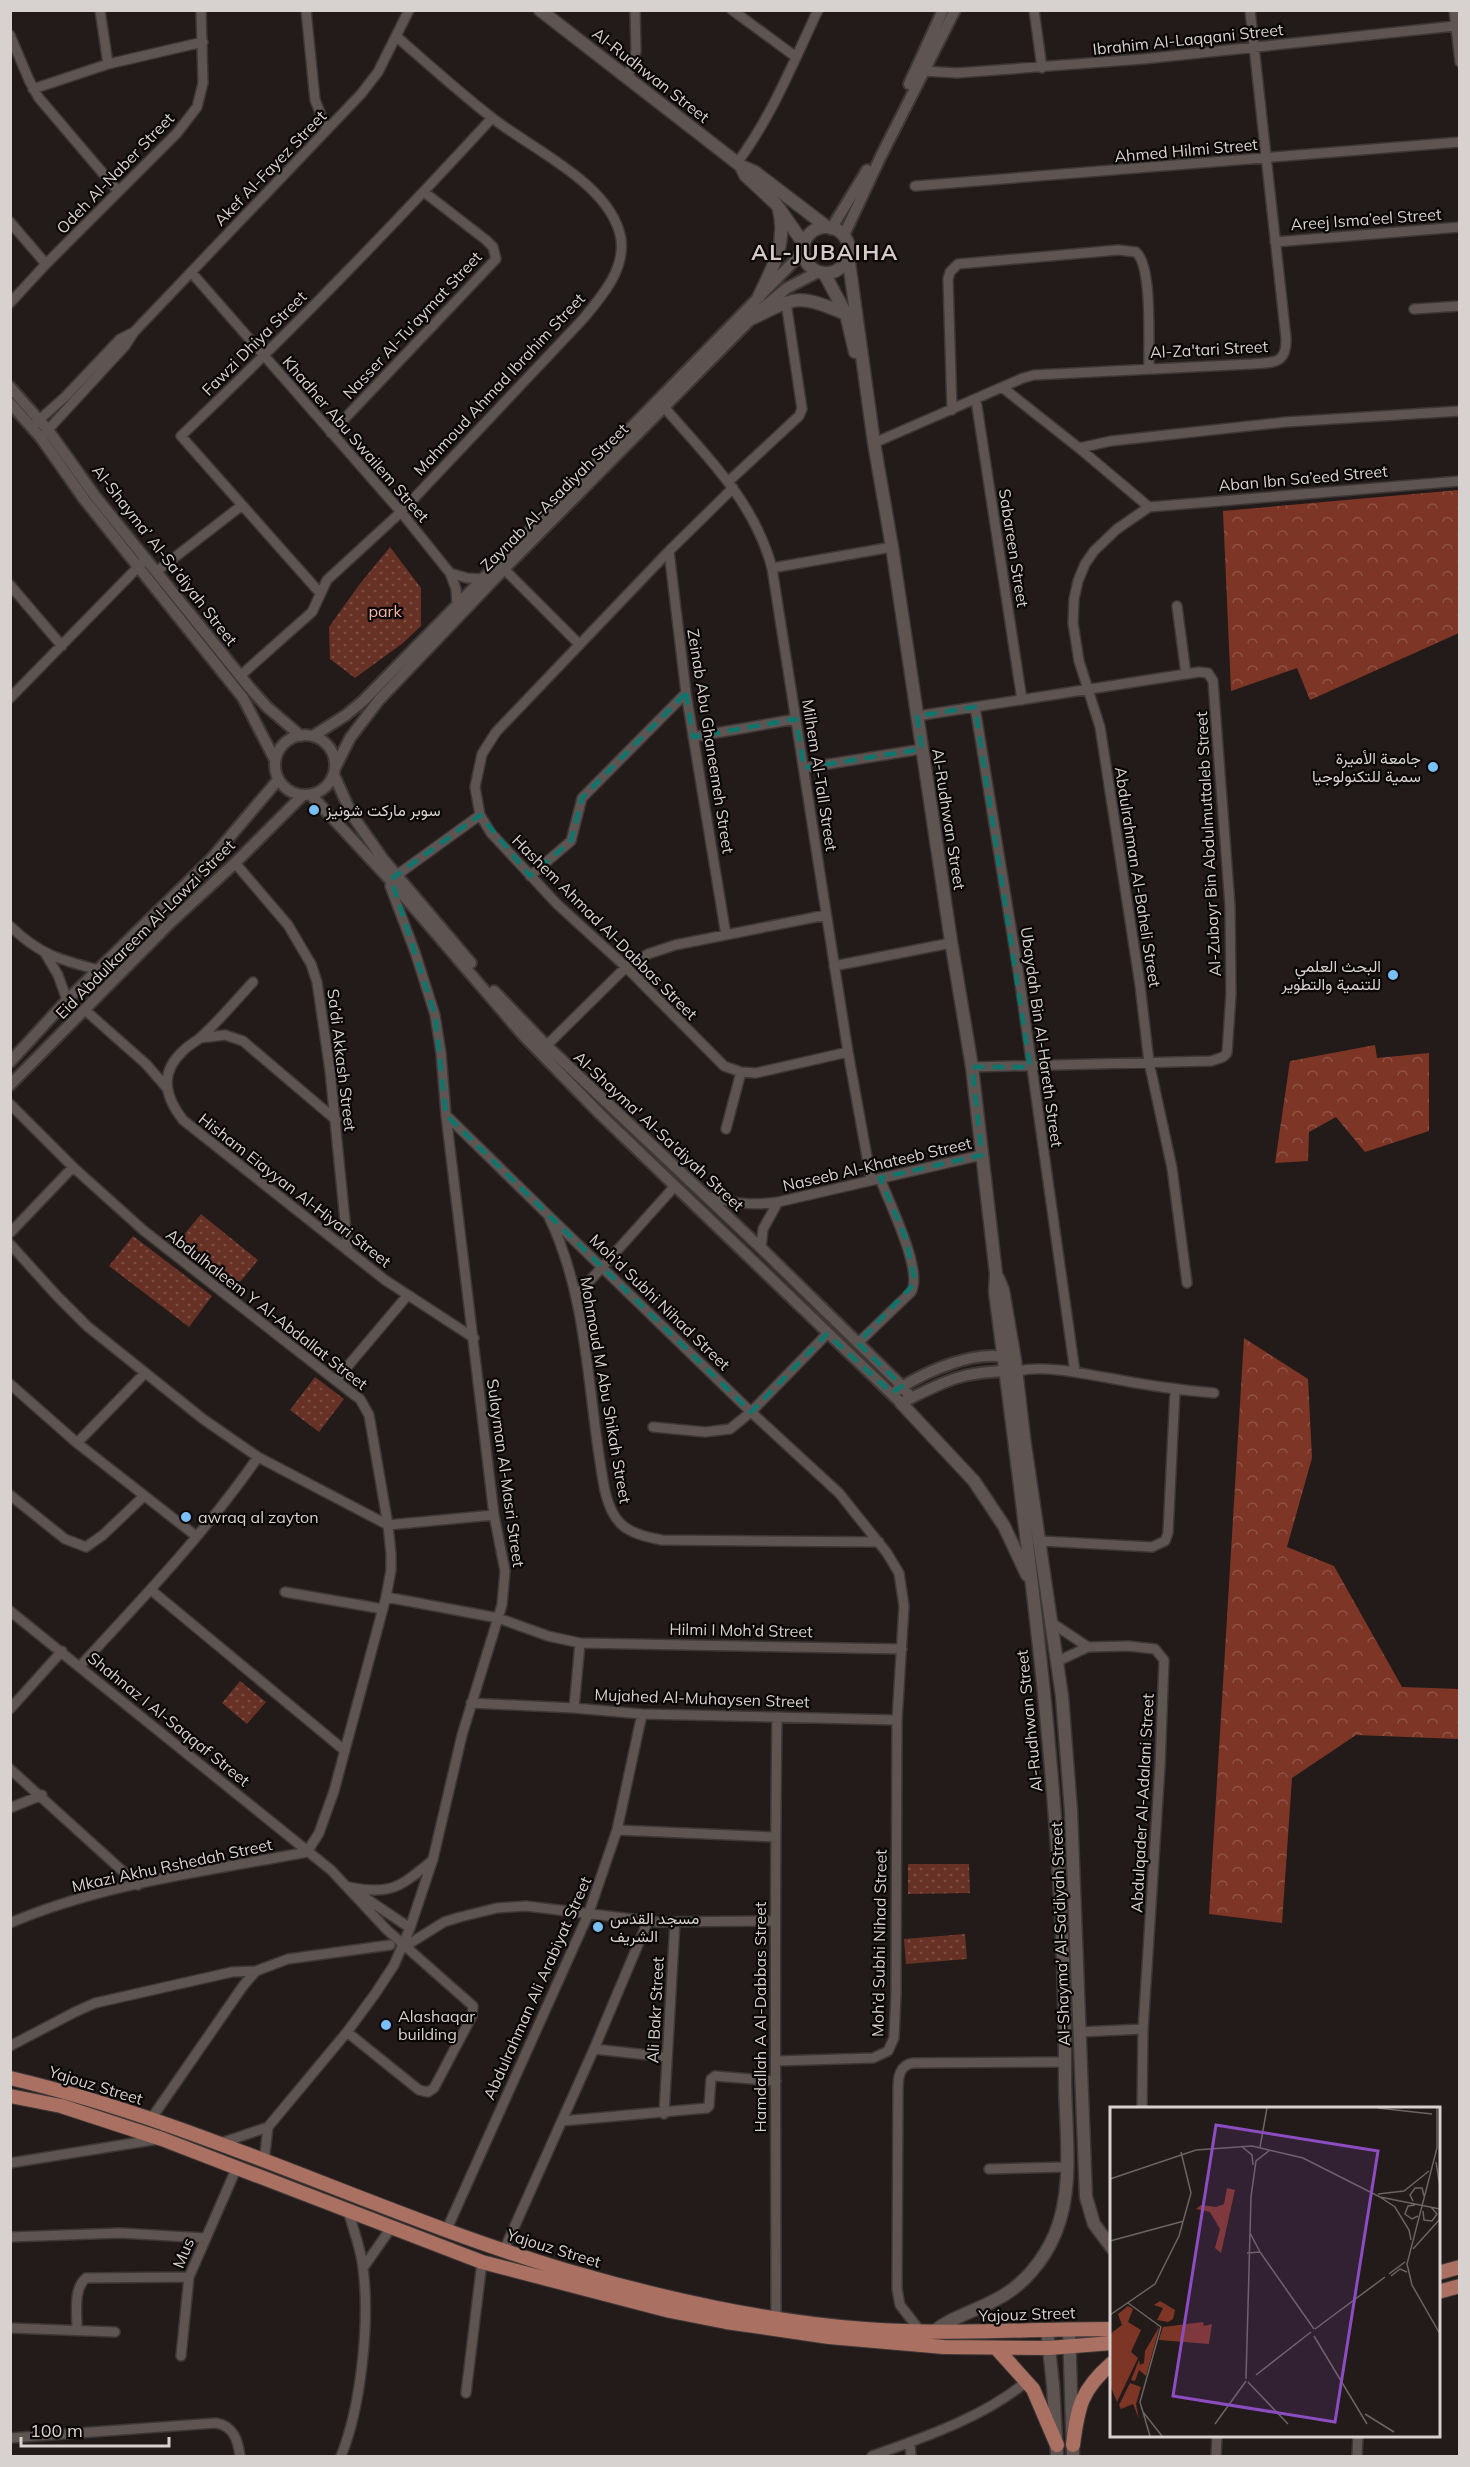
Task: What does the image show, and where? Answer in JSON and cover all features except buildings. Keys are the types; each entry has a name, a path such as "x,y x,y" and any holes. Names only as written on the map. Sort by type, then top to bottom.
{"main road":[{"name":"Al-Rudhwan Street","path":"540,10 739,164 751,169 829,228"},
{"name":"Al-Rudhwan Street","path":"739,164 745,174 776,204 804,248"},
{"path":"759,296 776,260 780,245 781,221 776,204"},
{"path":"829,228 843,235 848,245 849,255 844,265 835,272 821,272 811,267 804,248 813,232 829,228"},
{"name":"Al-Rudhwan Street","path":"849,255 874,443 972,1067 996,1274 1003,1290 1041,1541"},
{"name":"Al-Rudhwan Street","path":"821,272 846,314 856,355 863,370"},
{"path":"751,319 786,302 802,299 815,301 846,314"},
{"name":"Al-Rudhwan Street","path":"1014,1365 1032,1588 1052,1772 1060,1881 1066,2167"},
{"path":"906,1401 974,1480 1004,1526 1032,1588"},
{"name":"Al-Shayma’ Al-Sa’diyah Street","path":"1041,1541 1058,1662 1071,1811 1086,2197 1094,2224 1110,2245"},
{"path":"1052,1772 1068,1771"},
{"path":"1054,1813 1071,1811"},
{"name":"Yajouz Street","path":"10,2078 151,2119 447,2231 604,2281 776,2318 846,2327 927,2332 1110,2329"},
{"name":"Yajouz Street","path":"10,2096 61,2106 162,2139 482,2262 635,2303 726,2322 829,2337 944,2347 1048,2348 1110,2343"},
{"path":"927,2332 997,2300 1021,2283 1043,2256 1054,2236 1065,2199 1066,2167"},
{"path":"1065,2199 1086,2197"},
{"path":"1440,2272 1460,2267"},
{"path":"1440,2291 1460,2286"},
{"path":"1069,2329 1072,2451"},
{"path":"1047,2330 1057,2451"},
{"path":"997,2349 1027,2381 1040,2401 1057,2451"},
{"path":"1072,2451 1081,2401 1088,2387 1110,2365"}],"street":[{"path":"100,10 108,64"},
{"name":"Odeh Al-Naber Street","path":"10,303 177,133 197,107 203,83 201,10"},
{"path":"306,10 315,100 327,130"},
{"name":"Akef Al-Fayez Street","path":"44,434 125,346 134,332 370,84 397,37 409,10"},
{"path":"628,77 636,51 635,10"},
{"path":"732,10 796,57"},
{"path":"739,164 771,112 818,10"},
{"path":"829,228 867,170 944,10"},
{"path":"843,235 955,10"},
{"path":"1034,10 1042,68"},
{"name":"Al-Za'tari Street","path":"874,443 1034,375 1252,364 1275,362 1282,358 1286,345 1250,10"},
{"path":"1454,10 1460,62"},
{"name":"Ibrahim Al-Laqqani Street","path":"923,71 941,74 1042,68 1329,41 1455,26"},
{"path":"10,35 33,89 118,191"},
{"name":"Mahmoud Ahmad Ibrahim Street","path":"240,676 312,612 327,580 401,512 583,319 604,293 620,257 620,237 615,221 595,193 492,118 397,37"},
{"path":"33,89 108,64 203,42"},
{"name":"Fawzi Dhiya Street","path":"320,593 181,436 424,192 492,118"},
{"name":"Ahmed Hilmi Street","path":"915,186 1460,142"},
{"name":"Nasser Al-Tu’aymat Street","path":"331,433 496,258 493,247 486,240 424,192"},
{"path":"10,222 46,264"},
{"name":"Areej Isma’eel Street","path":"1275,242 1460,227"},
{"name":"Zaynab Al-Asadiyah Street","path":"313,736 355,709 804,248"},
{"path":"952,410 948,279 953,268 958,264 1118,250 1136,252 1143,261 1147,277 1149,368"},
{"name":"Khadher Abu Swailem Street","path":"191,272 401,512 450,573 456,589 457,605"},
{"name":"Zaynab Al-Asadiyah Street","path":"335,771 354,731 379,700 504,569 751,319 787,288 821,272"},
{"name":"Hashem Ahmad Al-Dabbas Street","path":"741,1072 718,1061 626,967 501,846 480,815 475,780 482,754 488,743 516,709 799,416 802,409 786,302"},
{"path":"1414,309 1459,310"},
{"name":"Akef Al-Fayez Street","path":"35,423 120,339 134,332"},
{"name":"Al-Shayma’ Al-Sa’diyah Street","path":"10,387 35,423 240,676 267,707 301,736"},
{"path":"1003,388 1149,507"},
{"name":"Sabareen Street","path":"976,400 1022,700"},
{"name":"Al-Shayma’ Al-Sa’diyah Street","path":"10,403 35,423"},
{"name":"Milhem Al-Tall Street","path":"664,407 730,485 752,516 766,546 772,568 848,1052 875,1179 888,1200 906,1239 915,1283 911,1292 858,1343"},
{"path":"1079,448 1111,441 1286,422 1460,411"},
{"name":"Al-Shayma’ Al-Sa’diyah Street","path":"44,434 84,499 249,706 275,760"},
{"name":"Aban Ibn Sa’eed Street","path":"1149,507 1460,481"},
{"path":"157,571 241,506"},
{"name":"Abdulrahman Al-Baheli Street","path":"1149,507 1104,540 1085,564 1078,581 1072,623 1079,661 1100,727 1140,985 1149,1062 1172,1168 1187,1283"},
{"path":"772,568 892,547"},
{"name":"Zeinab Abu Ghaneemeh Street","path":"669,551 686,693 726,935"},
{"path":"10,698 147,559"},
{"path":"504,569 579,644"},
{"path":"450,573 483,579"},
{"path":"10,585 62,646"},
{"path":"1178,606 1186,674"},
{"name":"Al-Zubayr Bin Abdulmuttaleb Street","path":"917,716 1186,674 1208,673 1213,681 1230,906 1229,1045 1223,1057 1211,1061 972,1067"},
{"path":"530,876 571,841 582,798 686,693"},
{"name":"Ubaydah Bin Al-Hareth Street","path":"975,707 1020,983 1030,1067 1075,1372"},
{"path":"693,737 796,719"},
{"path":"335,771 325,788 307,795 293,793 278,780 275,760 283,745 290,739 301,736 321,739 332,751 335,771 351,814 394,878"},
{"path":"804,768 921,749"},
{"name":"Eid Abdulkareem Al-Lawzi Street","path":"10,1062 67,1000 211,859 278,780"},
{"path":"307,795 394,878"},
{"name":"Eid Abdulkareem Al-Lawzi Street","path":"10,1085 171,922 307,795"},
{"path":"394,878 480,815"},
{"name":"Sa’di Akkash Street","path":"235,863 288,925 311,964 321,998 336,1120 348,1251"},
{"name":"Al-Shayma' Al-Sa'diyah Street","path":"394,878 600,1114 827,1334 891,1393 906,1401"},
{"name":"Sulayman Al-Masri Street","path":"268,2127 347,2032 394,1965 410,1928 433,1859 471,1703 498,1618 505,1587 505,1571 494,1515 446,1115 441,1053 435,1015 415,952 390,888 394,878"},
{"path":"543,1049 626,967 648,954 661,949 826,915"},
{"path":"10,926 26,941 45,953 99,970"},
{"path":"834,966 951,943"},
{"path":"45,953 58,975 67,1000"},
{"path":"166,1087 172,1062 200,1038 253,982"},
{"name":"Hisham Eiayyan Al-Hiyari Street","path":"85,1010 146,1064 166,1087 173,1107 183,1120 407,1296 474,1338"},
{"path":"200,1038 225,1035 243,1041 336,1120"},
{"name":"Al-Shayma' Al-Sa'diyah Street","path":"543,1049 761,1248 902,1386 906,1401"},
{"path":"726,1129 741,1072 756,1073 848,1052"},
{"name":"Abdulhaleem Y Al-Abdallat Street","path":"10,1104 73,1167 143,1230 336,1380 360,1400 369,1415 392,1562 383,1610 334,1791 319,1833 307,1852"},
{"name":"Mohmoud M Abu Shikah Street","path":"446,1115 548,1215 562,1247 577,1295 602,1476 609,1508 620,1525 634,1533 662,1540 879,1542"},
{"name":"Naseeb Al-Khateeb Street","path":"706,1196 730,1203 778,1202 982,1155"},
{"path":"10,1233 73,1167"},
{"path":"577,1295 600,1266 675,1186"},
{"name":"Naseeb Al-Khateeb Street","path":"761,1248 763,1229 778,1202"},
{"name":"Moh’d Subhi Nihad Street","path":"548,1215 751,1412 839,1493 879,1542 893,1563 902,1584 904,1606 897,1720 896,1994 893,2043 884,2054 873,2058 776,2061"},
{"path":"10,1244 87,1326 203,1419 258,1457 388,1525 494,1515"},
{"path":"336,1380 407,1296"},
{"path":"653,1427 723,1431 738,1424 827,1334"},
{"path":"891,1393 902,1386 972,1357 1175,1390 1214,1393"},
{"path":"906,1401 953,1378 1014,1365"},
{"path":"948,1366 953,1378"},
{"path":"77,1443 145,1373"},
{"path":"10,1384 77,1443 196,1536"},
{"path":"1041,1541 1152,1547 1165,1541 1168,1533 1175,1390"},
{"path":"80,1666 151,1590 222,1508 258,1457"},
{"path":"10,1495 65,1539 86,1547 103,1535 144,1496"},
{"path":"151,1590 345,1750"},
{"path":"285,1592 383,1610"},
{"name":"Hilmi I Moh’d Street","path":"386,1597 498,1618 548,1636 580,1643 902,1649"},
{"name":"Shahnaz I Al-Saqqaf Street","path":"10,1611 307,1852"},
{"path":"1053,1623 1088,1647"},
{"path":"574,1708 580,1643"},
{"name":"Abdulqader Al-Adalani Street","path":"1058,1662 1088,1647 1128,1647 1155,1649 1162,1656 1164,1664 1143,2029 1142,2107"},
{"path":"10,1709 62,1651"},
{"name":"Mujahed Al-Muhaysen Street","path":"471,1703 642,1714 897,1720"},
{"name":"Abdulrahman Ali Arabiyat Street","path":"447,2231 588,1915 617,1830 642,1714"},
{"name":"Hamdallah A Al-Dabbas Street","path":"776,2318 774,1921 777,1717"},
{"path":"10,1769 42,1795 138,1885"},
{"path":"10,1808 42,1795"},
{"path":"617,1830 775,1837"},
{"path":"307,1852 349,1887 410,1928"},
{"name":"Mkazi Akhu Rshedah Street","path":"10,1923 61,1905 138,1885 307,1852"},
{"path":"349,1887 381,1892 398,1886 433,1859"},
{"path":"347,2032 419,2090 428,2092 434,2088 472,2016 472,2006 387,1930 349,1887"},
{"path":"403,1944 412,1942 444,1922 497,1908 546,1907 588,1915 648,1921 774,1921"},
{"path":"504,2250 594,2049 648,1921"},
{"name":"Ali Bakr Street","path":"664,2114 675,1922"},
{"path":"387,1930 394,1965"},
{"path":"10,2046 95,2004 232,1972 256,1971 288,1959 390,1945"},
{"path":"151,2119 243,1986 256,1971"},
{"path":"1080,2031 1143,2029"},
{"path":"594,2049 667,2056"},
{"path":"927,2332 900,2305 897,2289 898,2090 902,2070 906,2064 913,2063 1065,2062"},
{"path":"562,2121 664,2114 707,2108 710,2104 711,2079 715,2076 776,2081"},
{"path":"217,2144 268,2127 264,2162"},
{"path":"10,2163 162,2139"},
{"name":"Mus","path":"181,2356 189,2277 237,2167"},
{"path":"988,2169 1066,2167"},
{"path":"341,2457 351,2430 359,2380 363,2333 363,2268 348,2210"},
{"path":"363,2268 391,2228"},
{"path":"10,2237 120,2233 205,2238"},
{"path":"466,2393 482,2262"},
{"path":"76,2329 79,2285 86,2278 189,2277"},
{"path":"10,2328 115,2331"},
{"path":"872,2457 995,2403 1027,2381"},
{"path":"10,2438 216,2423 222,2424 232,2432 238,2444 240,2457"},
{"path":"1216,2437 1216,2457"},
{"path":"1357,2457 1358,2437"},
{"path":"910,2442 911,2457"}],"highlighted area":[{"path":"686,693 693,737 796,719 804,768 922,749 917,716 975,707 1030,1067 972,1067 982,1155 880,1178 906,1239 915,1283 858,1343 902,1386 892,1393 827,1334 751,1412 446,1115 435,1015 391,879 480,815 530,876 571,841 582,798"}],"green space":[{"path":"1459,490 1459,633 1310,700 1297,668 1231,691 1223,511"},
{"name":"park","path":"390,547 421,588 421,626 403,643 355,678 330,659 329,627"},
{"path":"1375,1045 1377,1058 1429,1053 1429,1131 1365,1152 1336,1117 1309,1132 1308,1161 1275,1163 1290,1061"},
{"path":"201,1214 258,1260 235,1288 178,1242"},
{"path":"133,1236 212,1296 189,1327 109,1266"},
{"path":"1244,1338 1308,1379 1312,1458 1287,1547 1334,1566 1402,1687 1459,1689 1459,1739 1356,1735 1292,1778 1282,1923 1209,1914"},
{"path":"315,1377 344,1399 319,1432 290,1410"},
{"path":"240,1681 266,1702 247,1724 222,1703"},
{"path":"908,1864 969,1864 970,1893 908,1894"},
{"path":"965,1934 967,1959 906,1964 904,1939"}],"place":[{"name":"جامعة الأميرة سمية للتكنولوجيا","path":"1433,767"},
{"name":"سوبر ماركت شونيز","path":"314,810"},
{"name":"البحث العلمي للتنمية والتطوير","path":"1393,975"},
{"name":"awraq al zayton","path":"186,1517"},
{"name":"مسجد القدس الشريف","path":"598,1927"},
{"name":"Alashaqar building","path":"386,2025"}],"district":[{"name":"AL-JUBAIHA","path":"825,252"}]}
